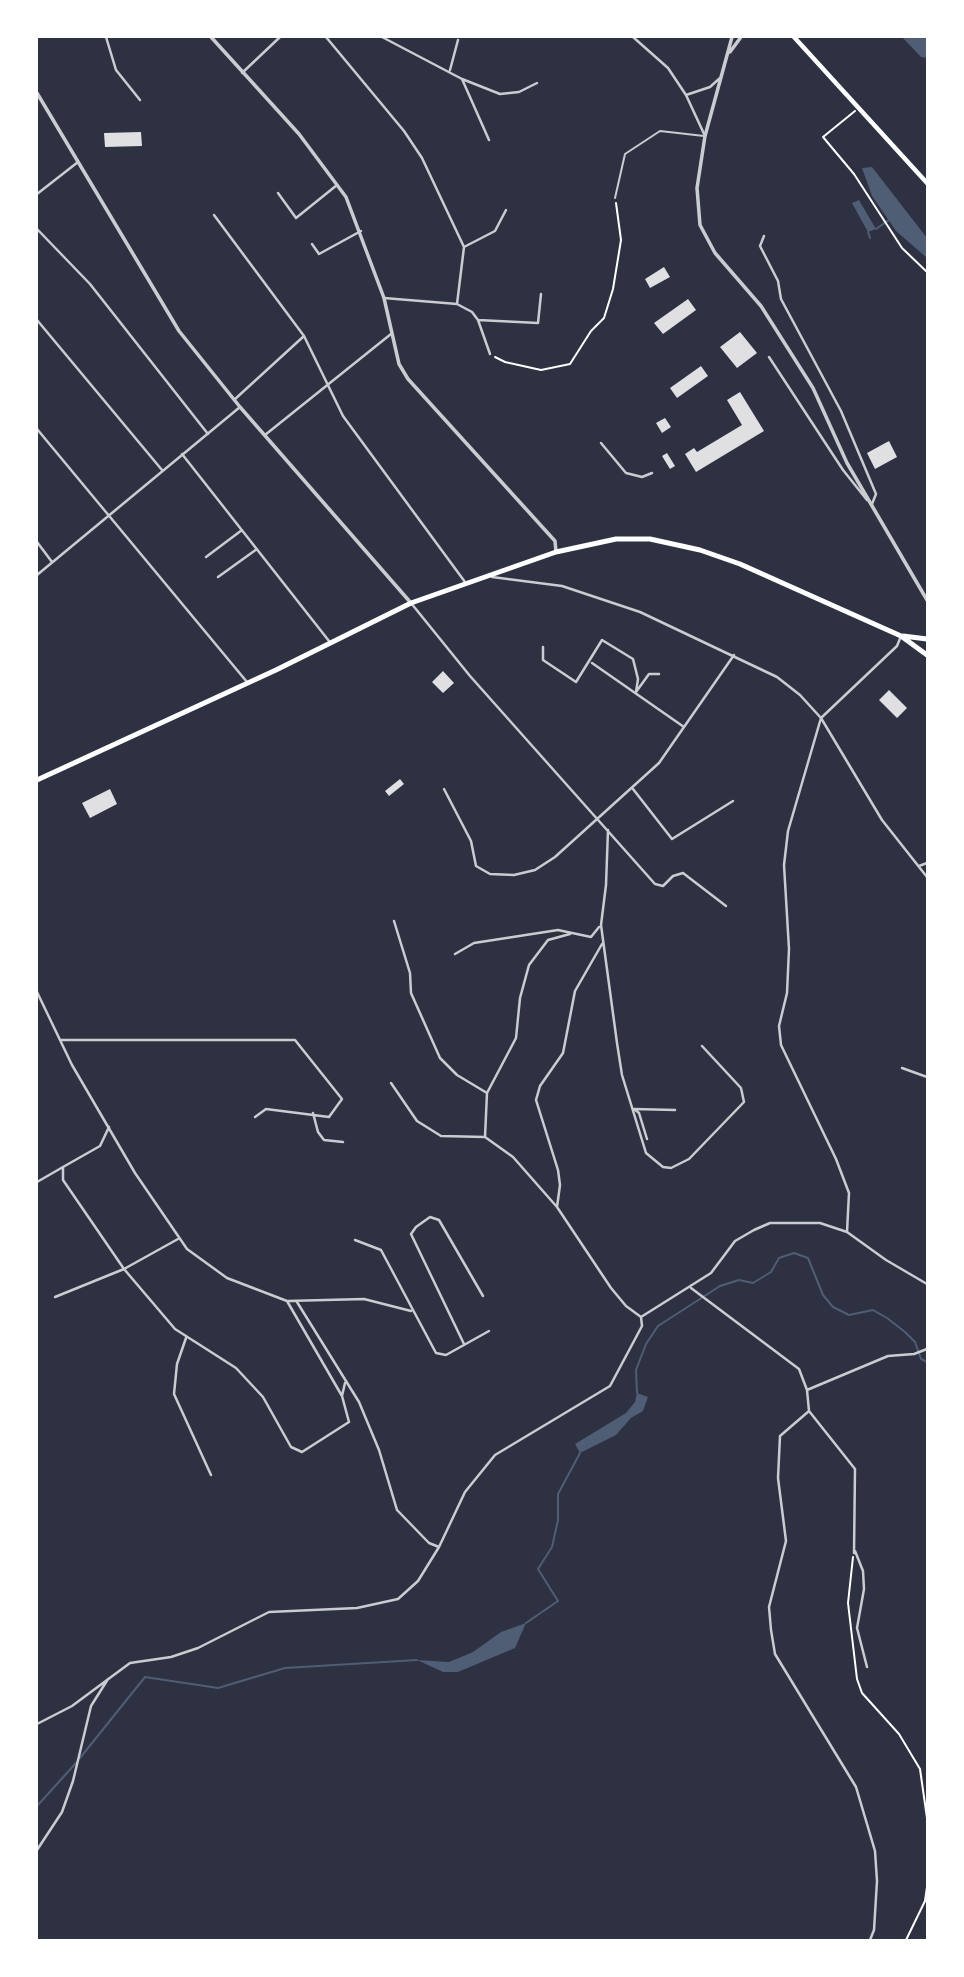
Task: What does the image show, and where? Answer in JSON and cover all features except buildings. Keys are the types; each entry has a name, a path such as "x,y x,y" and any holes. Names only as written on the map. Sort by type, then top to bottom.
{"main road":[{"path":"794,37 927,183"},
{"path":"37,780 331,644 411,603 481,576 556,552 630,538 700,550 740,564 901,636 927,655"},
{"path":"901,636 927,639"}],"street":[{"path":"106,37 116,70 140,100"},
{"path":"211,37 299,134 337,185 361,231 384,298 400,364 408,379 555,541 556,552"},
{"path":"242,73 280,37"},
{"path":"326,37 404,131 422,158 464,247 457,304"},
{"path":"382,37 450,70 462,79 500,94 519,92 537,83"},
{"path":"633,37 668,68 686,94 705,136"},
{"path":"732,37 705,136 697,188 700,225 715,253 761,306 813,388 847,463 927,600"},
{"path":"729,53 741,37"},
{"path":"450,70 458,40"},
{"path":"686,94 710,87 722,76"},
{"path":"462,79 489,140"},
{"path":"37,93 179,331 234,400 411,603 470,676 655,884 663,886 673,876 683,873 726,905"},
{"path":"37,194 78,162"},
{"path":"278,193 296,218 337,185"},
{"path":"464,247 495,231 506,210"},
{"path":"214,215 303,335 343,416 465,582"},
{"path":"37,229 90,284 208,434"},
{"path":"312,244 319,254 361,231"},
{"path":"764,236 760,246 778,281 780,299 841,411 876,494 873,505"},
{"path":"478,320 538,323 541,294"},
{"path":"384,298 457,304 472,312 478,320 490,354"},
{"path":"37,320 162,470"},
{"path":"265,435 328,382 393,333"},
{"path":"234,400 303,335"},
{"path":"769,356 859,494 873,505"},
{"path":"37,575 240,407"},
{"path":"37,429 248,683"},
{"path":"600,443 626,473 642,477 652,473"},
{"path":"182,454 331,644"},
{"path":"206,557 242,530"},
{"path":"37,542 52,562"},
{"path":"218,577 257,550"},
{"path":"481,576 562,586 667,622 777,677 800,695 821,718 882,820 927,877"},
{"path":"847,1232 849,1194 836,1159 781,1045 779,1026 787,993 788,960 788,907 784,865 787,842 821,718 897,646 901,636"},
{"path":"543,647 543,660 576,682 591,662 592,652 602,640 633,659 638,679 636,692"},
{"path":"444,789 471,841 476,866 490,874 514,875 535,870 555,857 659,763 734,654"},
{"path":"591,662 684,727"},
{"path":"636,692 649,674 659,674"},
{"path":"633,789 672,839 733,801"},
{"path":"608,830 601,925 603,943 622,1075 646,1153 655,1163 671,1168 689,1159 744,1102 741,1088 702,1046"},
{"path":"919,866 927,863"},
{"path":"394,921 410,973 411,993 440,1058 457,1075 486,1093"},
{"path":"455,954 474,943 558,930 591,937 601,925"},
{"path":"485,1137 486,1093 516,1038 520,998 529,965 537,950 548,940 570,934"},
{"path":"557,1206 560,1185 558,1170 536,1100 540,1086 563,1053 575,991 603,943"},
{"path":"37,992 72,1065 178,1239 227,1278 287,1301 364,1299 411,1311"},
{"path":"60,1040 295,1040 342,1099 329,1117 266,1109 255,1117"},
{"path":"902,1068 927,1077"},
{"path":"37,1724 72,1706 130,1663 171,1657 198,1648 269,1612 357,1608 398,1599 418,1581 439,1547 465,1492 495,1455 610,1386 642,1326 641,1317 626,1306 611,1288 557,1206 513,1157 485,1137 441,1136 417,1121 391,1083"},
{"path":"634,1109 675,1110"},
{"path":"634,1109 639,1113 647,1139"},
{"path":"313,1114 318,1132 324,1140 344,1142"},
{"path":"37,1182 100,1146 109,1127"},
{"path":"64,1167 63,1180 124,1269 175,1329 236,1368 263,1396 296,1451 314,1447 349,1422 342,1396 287,1301"},
{"path":"464,1344 411,1234 416,1227 430,1217 439,1220 483,1296"},
{"path":"641,1317 691,1288 710,1273 736,1241 771,1223 820,1223 847,1232 886,1260 927,1284"},
{"path":"55,1297 124,1269 178,1239"},
{"path":"355,1240 381,1250 411,1311 436,1353 446,1355 489,1331"},
{"path":"691,1288 799,1369 807,1390 809,1411 855,1469 854,1550 863,1571 864,1589 857,1628 867,1667"},
{"path":"297,1302 359,1402 379,1450 397,1510 429,1543 439,1547"},
{"path":"186,1338 177,1364 174,1394 211,1475"},
{"path":"807,1390 888,1356 927,1349"},
{"path":"342,1396 345,1383"},
{"path":"809,1411 780,1436 778,1478 786,1541 769,1607 771,1630 775,1654 856,1787 875,1851 877,1881 874,1930 870,1940"},
{"path":"37,1850 62,1812 74,1781 91,1706 109,1676"}],"lane":[{"path":"615,198 625,155 660,131 705,136"}],"path":[{"path":"858,108 823,137 855,174 902,248 927,272"},
{"path":"490,354 505,362 541,370 570,364 591,331 604,318 613,289 621,240 615,198"},
{"path":"854,1550 848,1603 857,1679 862,1693 899,1734 920,1769 927,1818"},
{"path":"906,1940 925,1900 927,1887"}],"water":[{"path":"902,37 927,37 927,58 921,57"},
{"path":"872,167 927,238 927,258 896,231 872,196 862,168"},
{"path":"859,200 876,229 868,232 852,203"},
{"path":"637,1393 648,1397 643,1411 631,1418 616,1435 580,1453 575,1444 626,1413 635,1402"},
{"path":"526,1623 515,1648 458,1672 443,1672 417,1660 449,1662 473,1652 501,1632"}],"waterway":[{"path":"876,229 889,220"},
{"path":"868,232 870,238"},
{"path":"637,1393 636,1370 646,1344 658,1326 720,1286 739,1280 753,1283 771,1272 779,1258 794,1253 808,1258 823,1295 833,1307 849,1315 873,1310 887,1318 915,1342 921,1359 927,1362"},
{"path":"526,1623 558,1601 538,1569 552,1547 558,1520 558,1494 580,1453"},
{"path":"80,1758 145,1677 218,1688 285,1668 417,1660"},
{"path":"37,1806 76,1763"}]}
